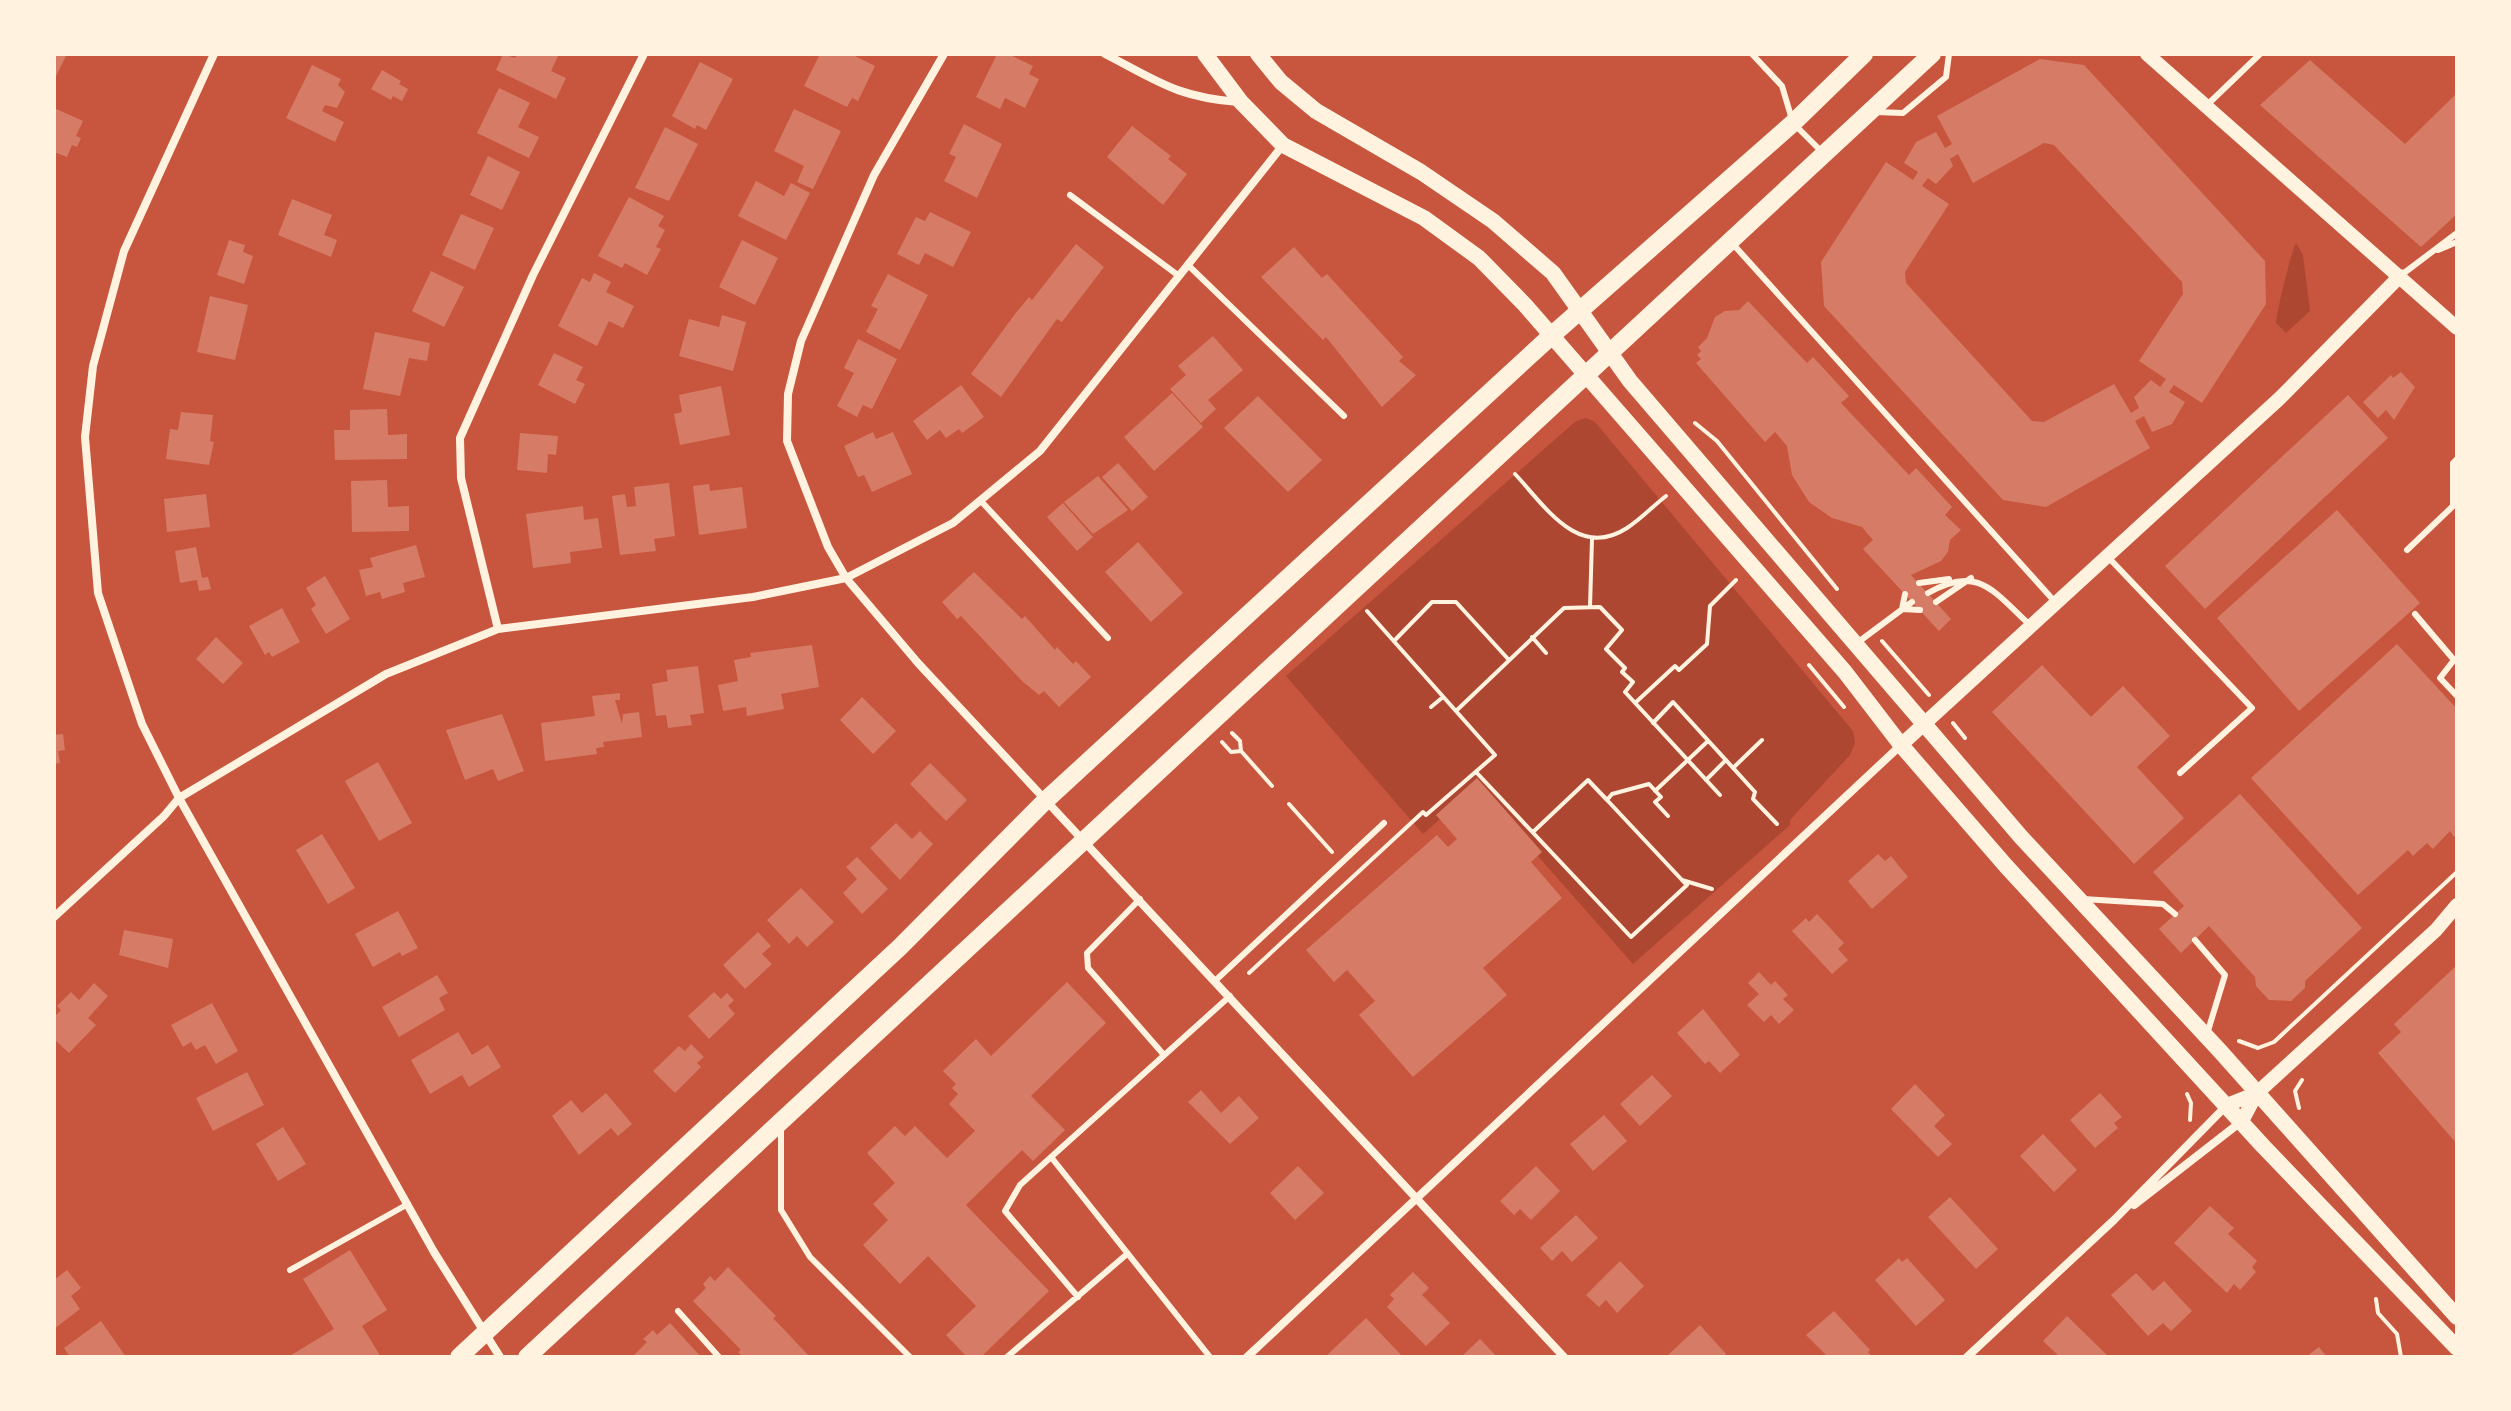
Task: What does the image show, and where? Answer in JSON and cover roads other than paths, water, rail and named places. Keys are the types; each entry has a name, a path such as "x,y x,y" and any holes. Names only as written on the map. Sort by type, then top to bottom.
{"main road":[{"path":"1205,54 1241,102 1283,145 1424,218 1479,258 1587,375 1845,672 1901,745 2006,866 2457,1348"},
{"path":"1258,54 1281,82 1316,111 1421,172 1493,221 1553,273 1608,353 1924,724 2457,1317"},
{"path":"459,1357 900,947 1045,801 1551,336 1793,123 1864,54"},
{"path":"527,1357 1083,838 1932,54"}],"street":[{"path":"214,54 124,251 93,366 85,437 98,593 142,724 179,798 408,1204 500,1357"},
{"path":"498,629 461,478 460,438 533,275 644,54"},
{"path":"944,54 874,175 801,341 788,394 787,441 828,547 846,578 918,663 1417,1195 1564,1357"},
{"path":"1105,54 1186,95 1241,102"},
{"path":"2155,56 2206,106 2457,328"},
{"path":"54,917 164,816 179,798 386,674 498,629 753,597 846,578 953,523 1040,451 1283,145"},
{"path":"1247,1357 1901,745 2280,398 2400,276"},
{"path":"2114,1220 2242,1121 2257,1093 2436,930 2457,905"},
{"path":"1967,1357 2114,1220 2227,1105 2257,1093"}],"lane":[{"path":"1752,54 1782,86 1793,123 1825,156"},
{"path":"1871,112 1903,113 1946,77 1949,54"},
{"path":"2206,106 2260,54"},
{"path":"1070,195 1179,276"},
{"path":"2400,276 2457,233"},
{"path":"1730,241 2056,603"},
{"path":"2430,254 2457,242"},
{"path":"1188,265 1344,416"},
{"path":"2407,550 2453,506 2453,463 2457,459"},
{"path":"980,500 1108,638"},
{"path":"2107,556 2252,708 2180,773"},
{"path":"1936,602 1971,578"},
{"path":"1919,583 1971,578 1999,597 2031,626"},
{"path":"1928,593 1952,579"},
{"path":"1902,609 1905,594"},
{"path":"1857,643 1912,602"},
{"path":"1902,609 1920,610"},
{"path":"2415,614 2454,660 2440,678 2457,696"},
{"path":"1216,980 1384,823"},
{"path":"1140,899 1087,953 1088,968 1164,1055"},
{"path":"2079,899 2163,904 2175,914"},
{"path":"2195,940 2225,975 2206,1038"},
{"path":"1078,1297 1005,1211 1020,1185 1230,996"},
{"path":"781,1122 781,1210 810,1257 910,1357"},
{"path":"1051,1157 1210,1357"},
{"path":"290,1270 408,1204"},
{"path":"1007,1357 1127,1254"},
{"path":"678,1311 719,1357"}]}
